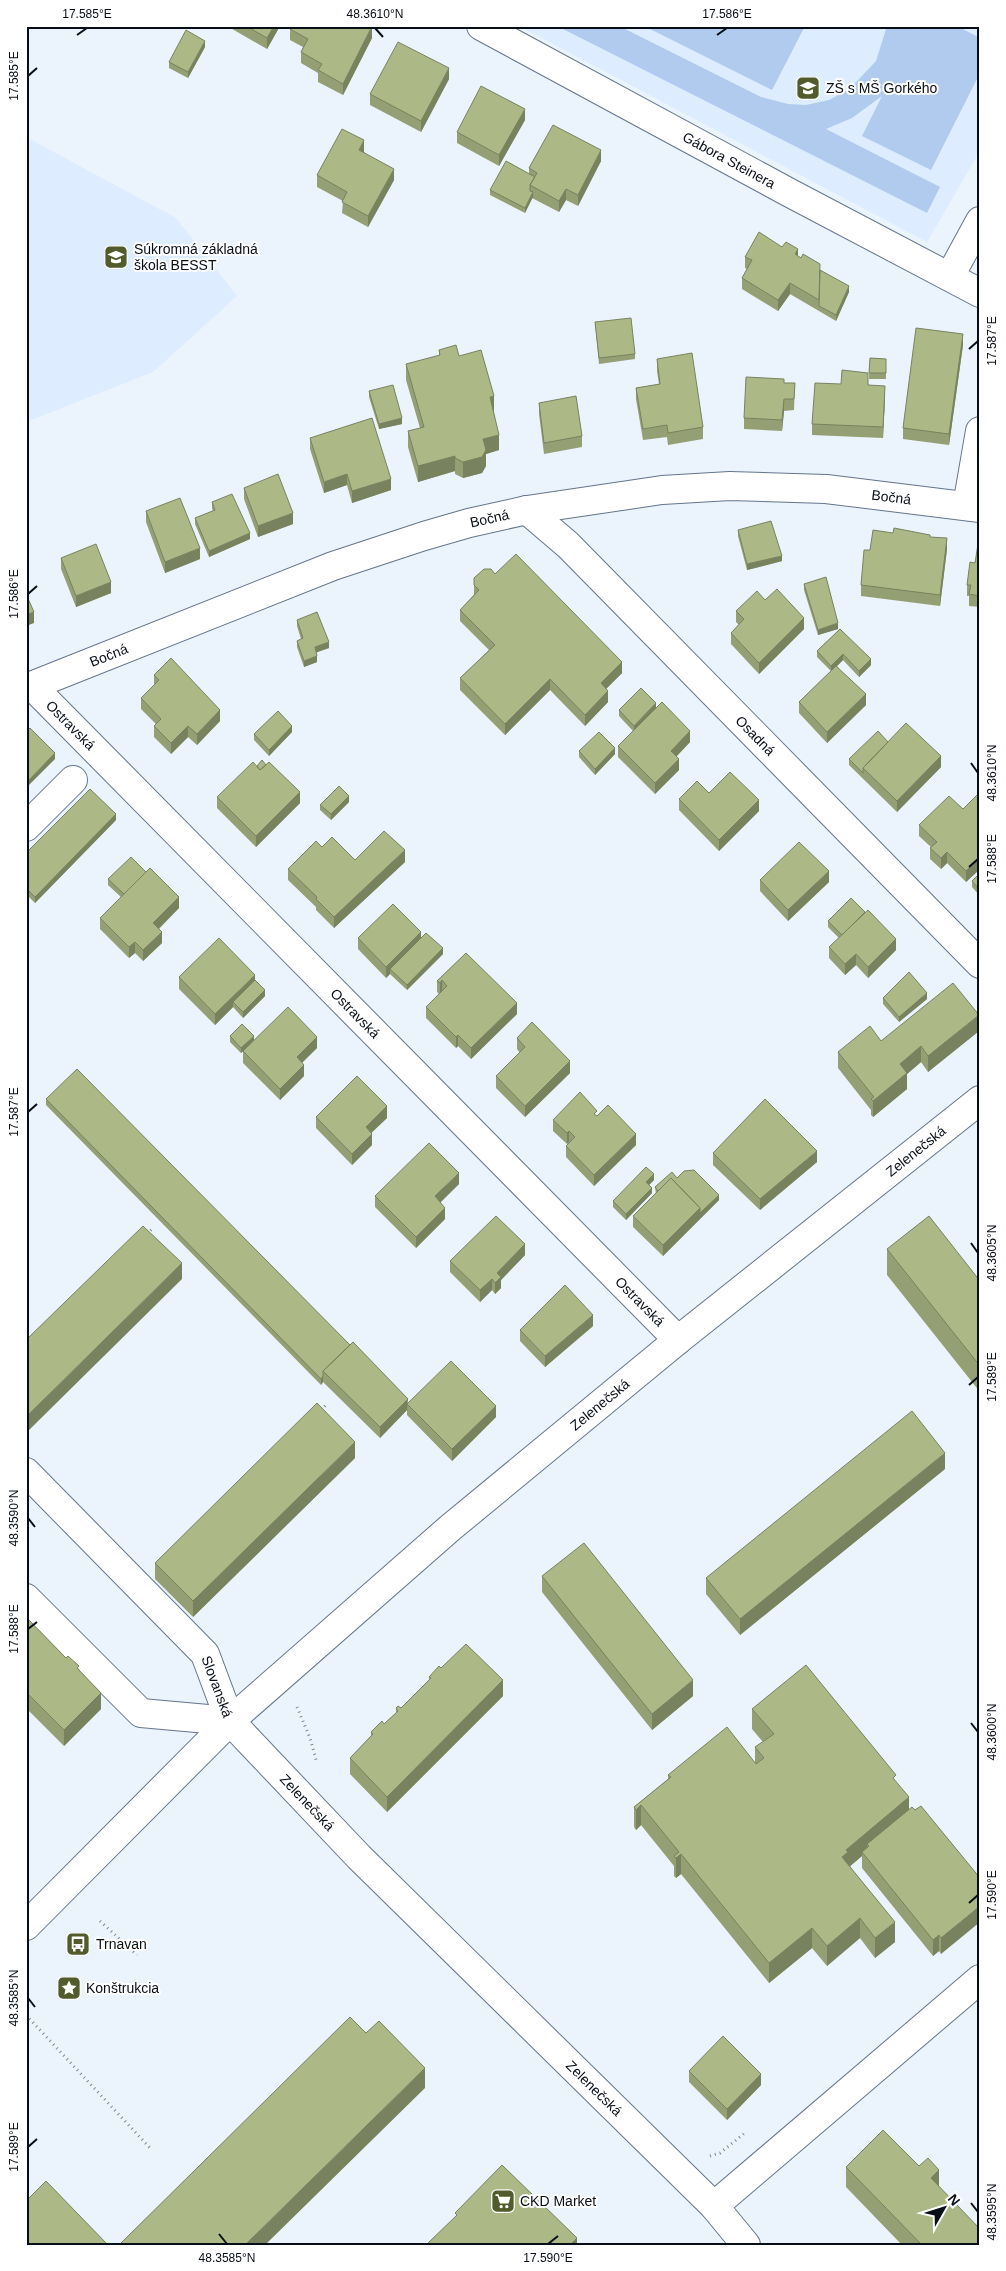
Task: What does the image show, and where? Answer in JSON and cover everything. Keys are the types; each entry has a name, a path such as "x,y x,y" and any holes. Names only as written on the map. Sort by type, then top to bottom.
{"street":[{"name":"Gábora Steinera","path":"481,26 980,293"},
{"path":"950,276 980,221"},
{"path":"974,507 980,431"},
{"name":"Bočná","path":"29,687 334,566 469,523 527,510 662,490 730,486 826,489 974,507"},
{"name":"Osadná","path":"527,510 568,545 980,964"},
{"name":"Ostravská","path":"29,687 678,1340"},
{"path":"26,827 73,780"},
{"name":"Zelenečská","path":"26,1926 230,1721 450,1528 678,1340 980,1100"},
{"name":"Slovanská","path":"26,1472 204,1654 230,1721 142,1713 26,1598"},
{"name":"Zelenečská","path":"230,1721 359,1857 714,2206 746,2245"},
{"path":"714,2206 980,1979"}],"path":[{"path":"145,1236 152,1229"},
{"path":"320,1411 326,1404"},
{"path":"100,1921 137,1955"},
{"path":"26,2015 151,2149"}],"shaded area":[{"name":"ZŠ s MŠ Gorkého","path":"519,26 980,26 980,151 927,242"},
{"path":"557,26 619,26 761,97 788,104 806,105 829,100 848,90 876,61 887,26 915,26 915,30 917,26 957,26 980,38 980,73 931,170 862,136 882,96 852,118 826,129 940,187 927,213"},
{"path":"644,26 805,26 772,90"},
{"name":"Súkromná základná škola BESST","path":"26,137 176,218 237,296 153,372 26,422"}],"building":[{"path":"246,26 274,26 267,38"},
{"path":"292,26 372,26 343,84 318,70 322,64 301,52 308,39 290,29"},
{"path":"186,30 205,41 188,72 169,62"},
{"path":"398,42 449,68 421,121 370,94"},
{"path":"481,86 525,109 499,155 457,132"},
{"path":"553,125 601,150 578,195 566,189 559,201 530,185 537,173 529,168"},
{"path":"342,129 364,140 359,150 394,169 368,216 342,202 347,192 317,175"},
{"path":"506,161 535,177 530,185 530,191 533,192 525,208 490,190"},
{"path":"759,232 782,247 786,242 798,249 795,254 801,258 803,254 820,264 819,300 790,283 778,300 742,278 752,260 745,257"},
{"path":"820,270 849,286 836,315 819,306"},
{"path":"631,318 635,354 599,358 595,322"},
{"path":"916,328 963,334 949,434 903,428"},
{"path":"456,345 459,356 481,350 494,396 490,397 499,435 483,439 486,450 482,457 463,462 455,458 455,456 418,466 408,431 424,427 406,364 440,355 439,350"},
{"path":"692,353 703,427 668,433 667,425 643,429 636,388 660,384 657,359"},
{"path":"870,358 886,359 886,373 869,373"},
{"path":"842,370 868,373 868,385 885,386 883,427 812,424 815,383 841,384"},
{"path":"746,377 784,379 784,383 795,383 794,399 784,399 782,420 744,418"},
{"path":"393,385 402,418 379,424 369,391"},
{"path":"576,396 582,436 544,443 539,403"},
{"path":"372,418 391,479 352,491 347,474 324,482 310,438"},
{"path":"278,474 293,513 258,526 244,488"},
{"path":"232,494 250,533 209,551 195,518 215,510 212,502"},
{"path":"180,498 200,548 165,562 146,511"},
{"path":"771,521 782,556 747,564 738,530"},
{"path":"894,528 930,535 930,537 947,538 940,595 861,585 864,550 870,550 873,530 893,533"},
{"path":"96,544 111,582 76,596 61,558"},
{"path":"978,544 980,544 980,596 969,594 971,585 967,585 970,562 975,563"},
{"path":"516,554 622,662 601,683 608,691 585,715 550,679 505,724 460,678 495,645 460,610 479,590 474,585 474,578 484,569 491,569 495,574"},
{"path":"826,577 838,623 818,630 804,584"},
{"path":"777,589 804,618 759,663 731,633 744,619 736,611 757,591 765,600"},
{"path":"26,594 34,612 26,615"},
{"path":"317,612 329,642 315,647 317,656 304,661 297,641 303,638 297,620"},
{"path":"840,629 871,659 859,671 843,654 831,666 817,651"},
{"path":"171,658 220,710 197,734 188,726 171,743 154,726 161,719 141,698 159,680 154,675"},
{"path":"836,666 866,694 827,732 799,702"},
{"path":"641,688 656,703 634,726 619,710"},
{"path":"662,702 690,731 671,751 679,759 655,783 618,746"},
{"path":"278,711 292,726 269,750 254,734"},
{"path":"906,723 941,756 897,801 863,768"},
{"path":"30,728 55,753 26,783 26,732"},
{"path":"878,731 888,742 863,768 863,773 849,759"},
{"path":"599,732 615,748 595,769 579,751"},
{"path":"262,760 266,765 260,770 257,766"},
{"path":"253,762 260,770 269,762 300,792 256,836 217,797"},
{"path":"730,772 759,800 719,840 679,799 697,781 709,793"},
{"path":"339,786 349,796 331,814 320,805"},
{"path":"90,789 116,814 35,897 26,888 26,853"},
{"path":"980,792 980,857 966,871 947,852 941,858 930,848 937,842 919,825 949,796 963,809"},
{"path":"384,831 405,850 334,917 316,899 317,897 288,869 316,841 322,847 332,837 355,860"},
{"path":"799,842 829,871 788,910 760,880"},
{"path":"131,857 146,872 124,894 108,879"},
{"path":"150,868 179,897 153,923 162,932 143,950 135,942 129,947 100,918"},
{"path":"980,873 980,890 972,881"},
{"path":"851,898 865,912 842,935 828,921"},
{"path":"393,904 421,932 386,967 358,938"},
{"path":"868,910 896,939 868,967 856,954 845,964 829,947"},
{"path":"426,933 443,948 407,985 390,969"},
{"path":"219,938 255,975 215,1014 179,977"},
{"path":"466,953 517,1003 471,1048 458,1035 456,1037 426,1007 447,986 442,980 440,983 437,981"},
{"path":"909,972 927,993 899,1017 883,998"},
{"path":"255,980 265,990 243,1012 233,1002"},
{"path":"953,983 979,1015 928,1056 921,1046 900,1064 907,1073 873,1101 871,1099 874,1097 838,1052 870,1026 881,1041"},
{"path":"288,1007 317,1037 297,1057 304,1065 280,1089 243,1051"},
{"path":"532,1022 570,1061 525,1106 496,1076 525,1047 517,1038"},
{"path":"242,1024 254,1036 241,1048 230,1036"},
{"path":"77,1069 350,1345 323,1371 321,1379 46,1099"},
{"path":"357,1076 387,1106 366,1127 372,1134 352,1154 316,1117"},
{"path":"580,1092 597,1111 594,1114 597,1116 608,1105 636,1134 594,1175 566,1146 575,1137 569,1131 567,1133 553,1120"},
{"path":"765,1099 817,1151 760,1199 713,1153"},
{"path":"429,1143 459,1173 435,1196 445,1208 416,1237 375,1196"},
{"path":"646,1167 654,1174 646,1182 652,1188 626,1214 613,1201"},
{"path":"694,1170 719,1195 700,1213 700,1208 671,1178 658,1191 655,1187 672,1172 677,1178 684,1171"},
{"path":"671,1178 700,1208 663,1245 633,1216"},
{"path":"496,1216 525,1244 497,1273 501,1277 495,1283 492,1279 480,1290 450,1261"},
{"path":"929,1216 980,1281 980,1366 887,1249"},
{"path":"143,1226 182,1263 26,1417 26,1340"},
{"path":"565,1285 593,1315 545,1356 520,1330"},
{"path":"353,1342 408,1399 380,1427 323,1371"},
{"path":"451,1361 496,1406 452,1449 407,1404"},
{"path":"317,1403 355,1442 193,1601 155,1563"},
{"path":"912,1411 945,1453 740,1619 706,1578"},
{"path":"584,1543 693,1680 652,1714 542,1576"},
{"path":"26,1617 66,1658 68,1656 79,1666 77,1668 101,1693 64,1730 26,1692"},
{"path":"466,1644 503,1680 387,1797 350,1758 373,1734 371,1732 382,1721 384,1724 398,1711 396,1708 398,1706 401,1708 431,1678 429,1677 439,1666 441,1668"},
{"path":"806,1665 896,1775 893,1778 909,1797 846,1850 848,1852 842,1857 895,1922 875,1938 860,1918 827,1946 812,1928 769,1963 681,1854 676,1858 674,1856 679,1852 641,1805 636,1810 634,1807 671,1777 668,1775 727,1727 756,1764 764,1758 755,1747 774,1734 752,1709"},
{"path":"921,1806 980,1878 980,1906 941,1938 939,1935 933,1940 862,1852 869,1846 867,1844 912,1807 915,1810"},
{"path":"350,2017 366,2033 379,2021 425,2068 245,2245 119,2245"},
{"path":"723,2036 761,2074 727,2109 689,2071"},
{"path":"883,2130 919,2166 928,2158 939,2170 931,2178 980,2229 980,2245 922,2245 846,2167"},
{"path":"502,2165 577,2238 570,2245 426,2245 457,2215 455,2213"},
{"path":"46,2181 108,2245 26,2245 26,2201"}],"place":[{"name":"ZŠ s MŠ Gorkého","path":"808,88"},
{"name":"Súkromná základná škola BESST","path":"116,257"},
{"name":"Trnavan","path":"78,1944"},
{"name":"Konštrukcia","path":"69,1988"},
{"name":"CKD Market","path":"503,2201"}]}
